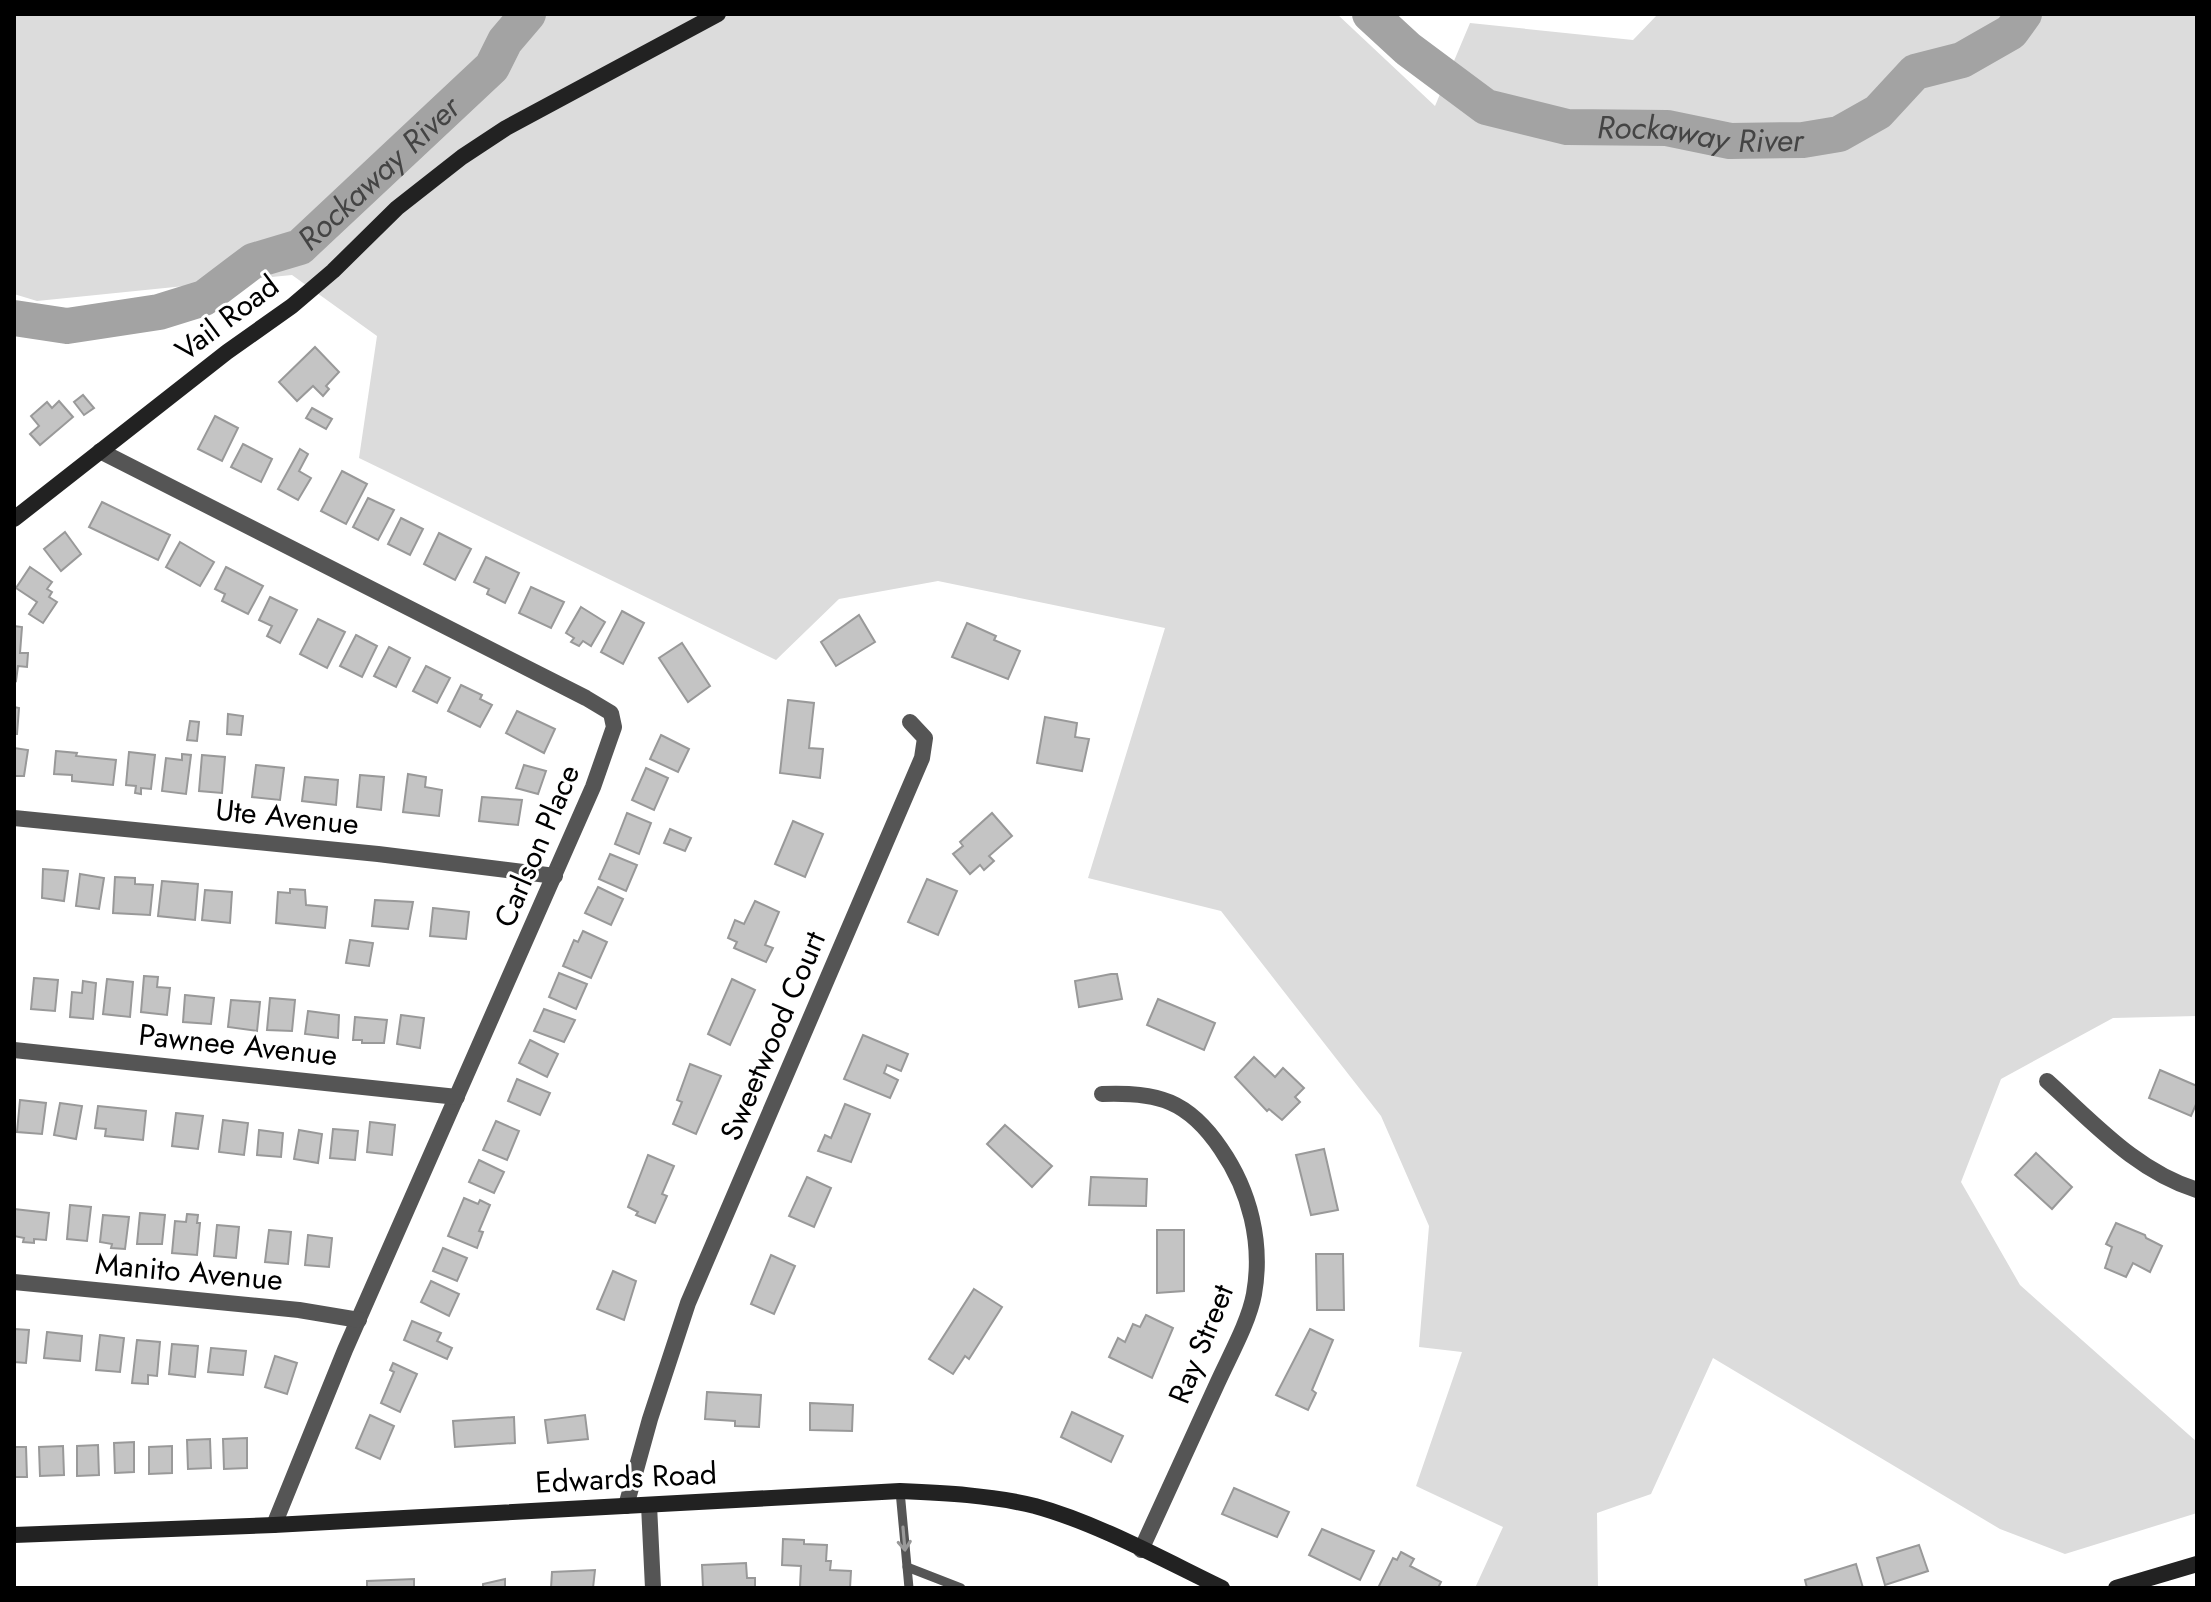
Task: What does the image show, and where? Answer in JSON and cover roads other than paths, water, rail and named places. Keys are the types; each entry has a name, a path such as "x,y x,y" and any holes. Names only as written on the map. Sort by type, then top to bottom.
{"street":[{"name":"Vail Road","path":"14,519 292,306 397,208 462,157 506,128 718,14"},
{"name":"Carlson Place","path":"100,451 572,691 611,713 614,727 593,787 359,1320 274,1525"},
{"name":"Sweetwood Court","path":"626,1506 688,1303 922,758 925,738 910,722"},
{"name":"Ute Avenue","path":"14,818 378,854 555,876"},
{"name":"Pawnee Avenue","path":"14,1050 457,1097"},
{"path":"2047,1081 2127,1154 2149,1170 2197,1190"},
{"name":"Ray Street","path":"1102,1094 1149,1094 1181,1108 1197,1120 1231,1164 1243,1188 1256,1242 1254,1297 1141,1550"},
{"name":"Manito Avenue","path":"14,1282 299,1310 359,1320"},
{"name":"Edwards Road","path":"14,1535 274,1525 900,1491 996,1498 1037,1507 1076,1520 1222,1588"},
{"path":"649,1505 653,1588"},
{"path":"2116,1588 2197,1564"}],"lane":[{"path":"900,1491 909,1588"},
{"path":"907,1567 961,1588"}],"waterway":[{"name":"Rockaway River","path":"14,318 67,326 159,312 204,298 253,261 300,247 492,67 505,41 528,14"},
{"name":"Rockaway River","path":"1370,14 1408,49 1486,107 1567,127 1667,128 1730,141 1803,140 1839,134 1878,112 1915,72 1962,60 2011,32 2024,14"}]}
